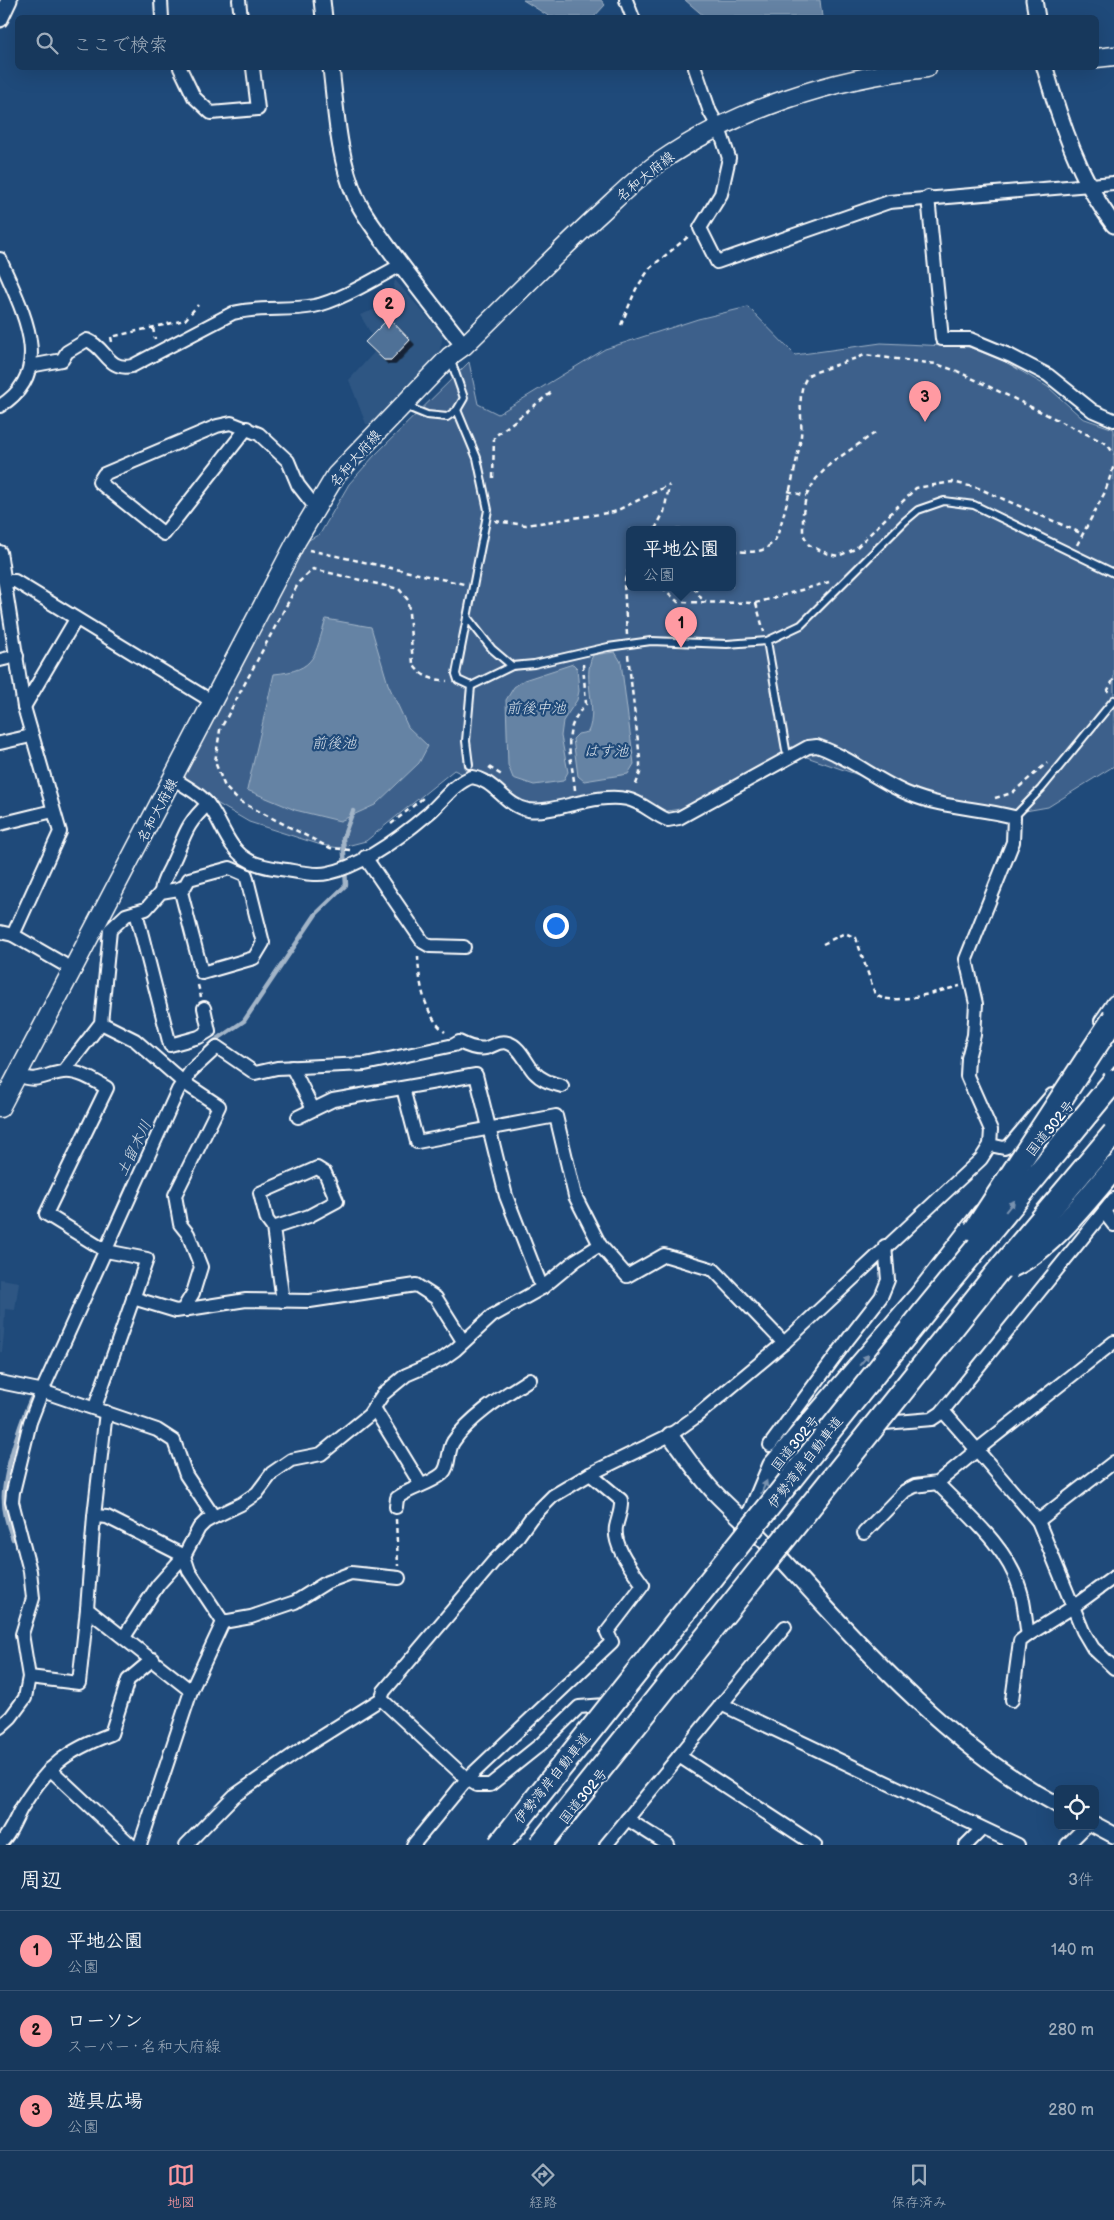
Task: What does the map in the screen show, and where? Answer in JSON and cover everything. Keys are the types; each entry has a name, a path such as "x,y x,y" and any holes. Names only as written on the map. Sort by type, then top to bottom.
{"highway":[{"path":"925,1311 1006,1181 1114,1018"},
{"name":"国道302号","path":"492,1845 748,1526 773,1466 920,1295 1033,1149 1114,1050"},
{"name":"伊勢湾岸自動車道","path":"498,1845 925,1311 1114,1081"},
{"path":"540,1845 998,1271 1114,1133"},
{"name":"国道302号","path":"544,1845 1114,1141"},
{"path":"998,1271 1021,1262 1043,1246 1114,1168"}],"main road":[{"path":"1099,58 1114,56"},
{"name":"名和大府線","path":"0,1108 174,779 297,540 336,475 450,356 464,346 630,186 680,149 776,102 865,77 913,70"}],"street":[{"path":"0,19 9,0"},
{"path":"161,0 162,15"},
{"path":"239,0 241,15"},
{"path":"322,0 324,15"},
{"path":"626,0 632,15"},
{"path":"1034,0 1036,15"},
{"path":"181,70 194,97 211,113 258,109 253,70"},
{"path":"331,70 346,170 355,197 362,211 401,265 464,346"},
{"path":"696,70 710,112 720,128 729,158 727,176 721,194 700,228 717,262 889,202 928,197 993,194 1114,183"},
{"path":"1046,70 1067,133 1089,185 1114,225"},
{"path":"928,197 942,339 970,339 1012,356 1048,375 1093,410 1114,420"},
{"path":"0,259 28,324 32,346 30,366 16,392 0,406"},
{"path":"30,366 62,360 67,352 87,340 94,343 114,365 122,368 132,366 233,313 249,309 315,306 401,265"},
{"path":"247,428 164,534 99,482 104,474 216,426 231,423 247,428 259,434 288,460 298,485 316,508"},
{"path":"0,552 24,707 53,811 59,826 58,838 6,934 72,969"},
{"path":"4,581 15,581 213,702"},
{"path":"24,707 76,619"},
{"path":"0,660 17,656"},
{"path":"0,742 31,736"},
{"path":"174,779 208,804 229,842 250,861 268,868 327,874 365,857 399,837 430,812 460,782 472,777 486,782 511,803 528,810 539,810 579,801 617,798 637,802 668,820 678,818 808,747 817,746 908,794 927,801 991,811 1014,817 1013,842 966,959 976,1004 974,1035 968,1058 968,1076 991,1130 990,1145 981,1159 784,1343 694,1418 670,1435 590,1474 553,1496 531,1518 516,1539 494,1561 384,1691 381,1699 303,1748 234,1796 189,1844"},
{"path":"18,1075 28,1079 43,1079 64,1071 101,1023 110,930 126,915 146,909 161,892 162,882 172,864 186,828 208,804"},
{"path":"0,824 53,811"},
{"path":"365,857 423,942 430,946 464,947"},
{"path":"161,892 180,888 184,888 190,879 230,868 246,875 263,943 254,958 202,973 180,888"},
{"path":"136,912 170,1045 199,1037 209,1031 204,1008"},
{"path":"990,1145 1004,1148 1009,1146 1072,1072 1078,1054 1114,1002"},
{"path":"101,1023 135,1040 183,1082 219,1106 175,1195 180,1224 188,1234 201,1266 193,1293 185,1306 186,1310"},
{"path":"0,1727 11,1717 25,1698 29,1677 22,1634 33,1598 30,1570 15,1514 12,1492 37,1389 101,1248 183,1082 191,1071 217,1047 255,1073 292,1067 365,1064 454,1046 459,1042 469,1047 484,1048 498,1042 509,1043 517,1048 535,1073 545,1081 562,1086"},
{"path":"292,1067 313,1110"},
{"path":"29,1677 79,1684 87,1609 100,1409 133,1298 147,1259 101,1248 46,1214 107,1088 89,1077 64,1071"},
{"path":"298,1117 333,1100 476,1075 506,1196 542,1288"},
{"path":"403,1088 417,1142 556,1116 575,1196 600,1245 627,1276 664,1255 714,1270 784,1343"},
{"path":"272,1228 309,1216 337,1201 325,1173 317,1168 260,1193 267,1220 272,1228 283,1301"},
{"path":"885,1423 932,1419 943,1411 1111,1220 1114,1199"},
{"path":"124,1637 158,1584 184,1556 199,1528 205,1522 241,1504 256,1493 272,1473 291,1460 321,1454 369,1414 383,1394 406,1375 441,1360 455,1350 492,1316 542,1288 576,1260 600,1245"},
{"path":"770,1445 881,1297 888,1280 886,1246"},
{"path":"133,1298 176,1311 246,1300 310,1302 416,1285 436,1298 463,1341"},
{"path":"864,1533 905,1491 915,1486 937,1483 1114,1342"},
{"path":"396,1507 397,1498 407,1490 443,1473 447,1467 450,1448 454,1440 483,1411 530,1379"},
{"path":"0,1382 37,1389 157,1430 174,1442 186,1475 214,1517"},
{"path":"374,1408 421,1485"},
{"path":"943,1411 1038,1521 1073,1607 1093,1648 1114,1668"},
{"path":"670,1435 712,1490 778,1554 811,1593 946,1726 999,1769 1054,1803"},
{"path":"1038,1521 1114,1462"},
{"path":"413,1845 467,1779 612,1642 607,1632 643,1585 623,1555 617,1537 616,1528 622,1509 621,1500 590,1474"},
{"path":"937,1483 992,1539 1012,1568 1021,1590 1028,1635"},
{"path":"94,1516 107,1517 184,1556 189,1571 223,1622"},
{"path":"223,1622 251,1617 296,1602 327,1582 351,1573 399,1578"},
{"path":"1012,1700 1020,1641 1114,1578"},
{"path":"87,1609 153,1659 191,1691"},
{"path":"140,1845 191,1691 223,1622"},
{"path":"606,1845 785,1627"},
{"path":"0,1843 33,1789 50,1769 65,1755 81,1745 111,1734 128,1680 153,1659"},
{"path":"381,1699 467,1779 477,1785 490,1785 541,1744 579,1708 605,1705"},
{"path":"721,1704 1018,1845"},
{"path":"678,1756 815,1845"},
{"path":"50,1769 131,1845"},
{"path":"627,1819 668,1845"},
{"path":"1099,1827 1114,1835"},
{"path":"966,1845 982,1828"},
{"path":"1067,1845 1082,1830"}],"lane":[{"path":"403,405 427,415 447,417 457,410 464,398 450,356"},
{"path":"457,410 477,458 486,494 486,524 456,663 458,680 471,686"},
{"path":"471,686 512,666 534,664 628,644 651,641 727,644 766,641 801,625 905,521 918,510 944,501 974,505 1114,573"},
{"path":"467,617 492,649 512,666"},
{"path":"766,641 786,750"},
{"path":"470,766 466,741 471,686"},
{"path":"1014,817 1041,789 1114,700"}],"path":[{"path":"621,325 636,289 650,268 700,228"},
{"path":"111,337 185,320 198,306"},
{"path":"736,551 756,551 766,548 776,540 801,437 801,390 804,379 810,374 865,356 936,364 957,372 1107,444 1114,454"},
{"path":"493,485 494,437 553,391"},
{"path":"845,454 864,438 875,433"},
{"path":"1072,553 1105,492 1114,465"},
{"path":"491,521 526,524 614,512 669,485 664,512 657,526"},
{"path":"788,491 806,496"},
{"path":"306,549 473,586"},
{"path":"353,849 330,848 239,801 225,786 215,762 220,730 299,582 313,569 400,589 408,600 411,657 417,670 430,679 456,682 458,680"},
{"path":"626,577 624,584 628,644 640,759 640,773 633,786 639,788"},
{"path":"666,591 678,602 756,603 826,582 845,582"},
{"path":"697,591 701,598 708,602"},
{"path":"756,603 766,641"},
{"path":"566,792 575,790 568,736 577,713 586,704 582,653"},
{"path":"1105,696 1114,678"},
{"path":"988,797 996,798 1012,792 1048,762"},
{"path":"470,766 476,764 490,767 506,780"},
{"path":"388,827 430,792"},
{"path":"824,944 845,933 856,938 875,994 878,997 901,999 972,983"},
{"path":"423,942 418,951 418,976 430,1015 435,1023 459,1042"},
{"path":"202,973 196,979 204,1008"},
{"path":"396,1507 399,1578"}],"shaded area":[{"path":"395,280 443,335 439,355 373,424 366,424 349,380 379,347 360,315 390,304"},
{"path":"748,307 795,355 881,343 969,347 1004,361 1048,387 1082,418 1114,429 1114,766 1048,807 1008,814 939,803 798,754 699,806 661,812 617,802 537,808 454,770 366,841 339,848 321,845 249,822 179,781 303,543 320,534 349,484 374,456 469,362 478,404 498,414 605,349 698,319"},
{"path":"0,1279 19,1282 15,1310 5,1309 2,1352 0,1352"}],"water":[{"path":"523,0 601,0 605,5 596,15 547,15"},
{"path":"685,0 820,0 822,15 703,15"},
{"name":"前後池","path":"326,619 371,627 388,684 408,727 428,746 419,763 375,805 340,821 295,810 247,790 274,674 299,669 312,659"},
{"name":"はす池","path":"615,652 621,662 634,764 628,774 584,781 578,776 573,739 578,734 588,732 591,722 590,664 593,655"},
{"name":"前後中池","path":"573,664 577,668 579,691 577,700 563,721 561,736 568,772 563,781 534,785 513,778 508,765 506,700 514,687 524,680"}],"building":[{"path":"389,318 410,340 391,360 384,360 365,342"}],"waterway":[{"name":"土留木川","path":"205,1050 213,1042 244,1021 316,914 346,885 343,838 353,811"},
{"name":"土留木川","path":"92,1266 129,1184"},
{"name":"土留木川","path":"13,1539 4,1506 5,1483 20,1427 35,1391"}],"place":[{"name":"ローソン","path":"389,329"},
{"name":"遊具広場","path":"925,422"},
{"name":"平地公園","path":"681,648"}]}
